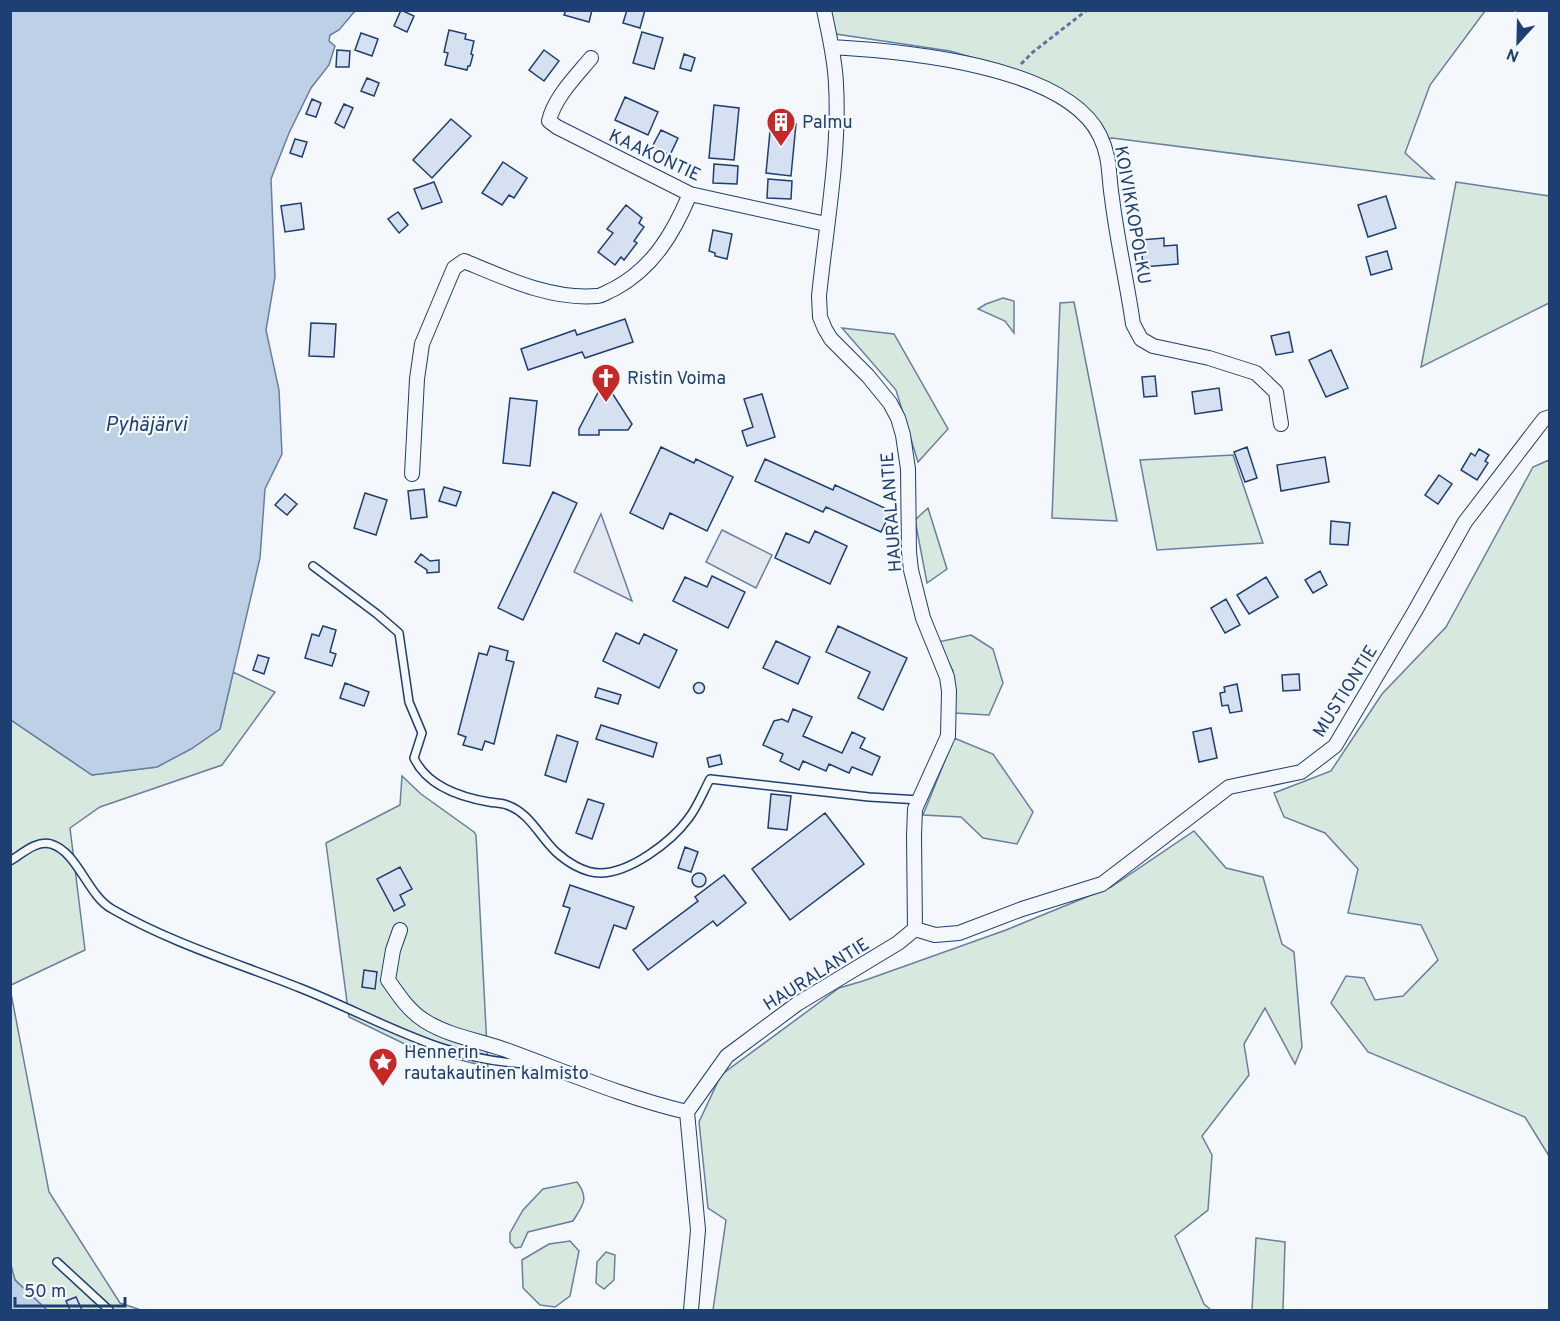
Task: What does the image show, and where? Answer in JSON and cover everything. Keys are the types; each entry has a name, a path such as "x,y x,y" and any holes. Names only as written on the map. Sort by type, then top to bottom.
{"street":[{"name":"HAURALANTIE","path":"687,1112 727,1056 796,1004 890,948 915,929 915,809 948,736 947,677 923,618 911,570 908,469 898,418 890,403 868,376 831,339 820,317 819,296 826,224 836,153 836,85 832,47 824,10"},
{"name":"KOIVIKKOPOLKU","path":"832,47 931,57 979,65 1010,75 1071,103 1088,117 1099,134 1109,157 1112,197 1134,324 1142,339 1153,346 1209,358 1256,373 1276,392 1281,424"},
{"name":"KAAKONTIE","path":"591,58 556,105 549,121 566,132 690,194 826,224"},
{"path":"412,474 417,379 422,344 458,263 464,261 524,285 565,294 599,296 630,280 659,253 690,194"},
{"name":"MUSTIONTIE","path":"915,929 935,935 959,933 1022,909 1102,884 1229,787 1301,772 1335,746 1415,611 1464,522 1544,418 1550,417"},
{"path":"400,930 393,950 388,980 409,1009 426,1022 447,1032 500,1048 647,1103 687,1112 698,1230 691,1311"}],"lane":[{"path":"313,566 399,633 409,702 422,733 414,758 419,769 439,785 460,796 507,804 525,814 556,852 573,866 600,873 623,868 661,847 688,819 710,779 869,797 920,800"},
{"path":"10,861 40,843 52,844 74,863 93,892 109,908 153,931 301,988 408,1037 475,1058 509,1063 542,1064"},
{"path":"57,1262 109,1311"}],"path":[{"path":"1010,75 1033,51 1087,10"}],"shaded area":[{"path":"830,11 1485,11 1430,85 1405,153 1434,179 1112,138 1104,140 1091,113 1076,99 1013,69 950,51 836,34"},
{"path":"1456,182 1549,196 1549,303 1421,367"},
{"path":"1003,298 1014,301 1014,333 1005,321 978,309"},
{"path":"1074,302 1117,521 1052,518 1060,303"},
{"path":"842,328 894,334 948,429 918,462 896,390"},
{"path":"1233,455 1263,543 1157,550 1140,460"},
{"path":"1549,460 1549,1156 1525,1117 1368,1052 1331,1003 1346,976 1364,978 1375,1000 1403,996 1438,960 1421,925 1348,913 1358,869 1325,833 1284,817 1274,793 1331,771 1382,694 1446,627 1533,467"},
{"path":"928,508 947,569 927,583 915,520"},
{"path":"601,514 632,601 574,572"},
{"path":"722,530 772,555 756,588 706,562"},
{"path":"971,635 993,649 1003,683 989,715 954,713 953,671 938,642"},
{"path":"233,672 275,692 222,765 100,807 70,828 85,950 11,985 11,720 92,775 157,767 220,729"},
{"path":"954,738 993,754 1033,812 1017,844 983,838 961,817 923,815"},
{"path":"402,776 421,794 476,835 488,1067 413,1048 349,1017 326,843 400,805"},
{"path":"1194,831 1226,868 1263,877 1282,944 1294,952 1302,1047 1295,1064 1265,1008 1244,1044 1249,1075 1202,1136 1212,1155 1208,1210 1175,1236 1204,1304 1211,1310 713,1310 726,1220 708,1208 699,1122 721,1075 839,988 1006,930 1111,887"},
{"path":"10,988 49,1192 120,1303 141,1310 47,1310 15,1280 10,1265"},
{"path":"577,1182 584,1198 582,1207 573,1221 528,1232 521,1247 515,1248 510,1242 510,1233 523,1210 543,1189"},
{"path":"1256,1238 1285,1242 1283,1310 1252,1310"},
{"path":"570,1241 579,1251 570,1296 555,1307 540,1305 523,1288 522,1260 549,1244"},
{"path":"606,1252 615,1255 614,1280 604,1289 596,1283 597,1262"}],"water":[{"name":"Pyhäjärvi","path":"10,11 355,11 339,30 330,35 329,41 335,46 329,65 311,88 289,133 271,179 275,277 266,330 279,390 282,454 265,489 260,558 220,729 191,749 157,767 92,775 11,720"},
{"path":"11,1265 15,1280 47,1310 11,1310"}],"building":[{"path":"401,10 414,16 407,32 394,26"},
{"path":"566,10 592,10 589,22 564,15"},
{"path":"627,10 645,10 640,28 623,23"},
{"path":"449,30 466,34 465,39 474,41 471,54 473,55 467,70 445,65 448,53 444,52"},
{"path":"642,32 663,38 654,69 633,63"},
{"path":"361,33 378,39 372,56 355,50"},
{"path":"337,50 350,51 349,67 336,67"},
{"path":"544,50 559,61 544,81 529,70"},
{"path":"684,54 695,58 691,71 680,68"},
{"path":"367,78 379,83 374,96 361,91"},
{"path":"625,97 658,112 648,135 615,120"},
{"path":"312,99 321,103 316,117 306,114"},
{"path":"344,104 353,108 344,128 335,123"},
{"path":"714,105 739,108 734,160 709,158"},
{"path":"451,119 471,136 432,178 413,160"},
{"name":"Palmu","path":"771,121 796,124 791,176 766,173"},
{"path":"661,130 678,138 670,155 652,147"},
{"path":"295,139 307,142 302,157 290,153"},
{"path":"503,162 527,178 514,198 509,195 502,205 482,193"},
{"path":"714,164 738,166 737,184 713,183"},
{"path":"768,179 792,181 791,199 767,198"},
{"path":"434,182 442,202 422,209 414,189"},
{"path":"1386,196 1396,228 1368,237 1358,205"},
{"path":"301,203 304,229 285,232 281,206"},
{"path":"626,205 642,218 639,223 644,227 634,241 637,243 624,260 621,257 615,265 598,252 613,233 607,229"},
{"path":"398,212 408,225 399,233 388,219"},
{"path":"713,230 732,234 727,259 715,256 715,253 709,251"},
{"path":"1164,238 1164,246 1177,245 1178,264 1143,267 1141,240"},
{"path":"1387,251 1392,269 1371,275 1366,257"},
{"path":"625,319 633,342 585,358 582,352 528,370 521,349 575,330 577,335"},
{"path":"311,323 336,324 334,357 309,356"},
{"path":"1289,332 1293,352 1276,355 1271,336"},
{"path":"1331,350 1348,388 1326,397 1309,360"},
{"path":"1155,376 1157,396 1144,397 1142,377"},
{"name":"Ristin Voima","path":"602,385 607,385 632,424 628,430 599,430 599,435 579,435 579,429"},
{"path":"1219,388 1222,410 1195,414 1192,392"},
{"path":"762,394 775,437 747,446 742,431 753,427 744,399"},
{"path":"510,398 537,401 530,466 503,463"},
{"path":"661,447 694,463 696,459 733,477 707,531 670,513 663,529 630,513"},
{"path":"1247,447 1257,478 1245,482 1234,452"},
{"path":"1479,449 1489,455 1485,461 1488,463 1477,480 1461,470 1471,453 1475,456"},
{"path":"1325,457 1329,482 1281,491 1277,465"},
{"path":"765,459 833,490 835,485 891,511 881,532 826,507 823,512 755,481"},
{"path":"1439,475 1452,484 1438,504 1425,495"},
{"path":"444,487 461,492 456,506 439,501"},
{"path":"424,489 427,517 411,519 408,491"},
{"path":"553,492 577,503 523,620 498,608"},
{"path":"365,493 387,500 376,535 354,528"},
{"path":"285,494 297,504 287,515 275,505"},
{"path":"1331,521 1350,523 1348,545 1330,544"},
{"path":"815,531 847,546 830,584 775,558 786,533 809,543"},
{"path":"421,554 430,561 439,560 439,572 427,573 427,570 415,562"},
{"path":"1320,571 1327,585 1313,593 1305,580"},
{"path":"712,576 745,592 728,628 673,601 685,577 707,587"},
{"path":"1266,577 1278,597 1249,614 1237,595"},
{"path":"1226,599 1240,625 1225,633 1211,608"},
{"path":"323,626 336,630 330,652 336,654 332,666 305,658 312,634 319,636"},
{"path":"838,626 907,658 883,710 858,698 870,672 826,652"},
{"path":"616,633 639,644 644,634 677,650 659,688 603,661"},
{"path":"776,641 810,657 798,684 763,668"},
{"path":"490,646 508,651 506,660 514,662 494,744 485,741 482,750 463,745 466,737 458,734 479,653 487,655"},
{"path":"258,655 269,658 264,674 253,670"},
{"path":"1299,674 1300,690 1283,691 1282,675"},
{"path":"699,682 705,688 699,694 693,688"},
{"path":"345,683 369,692 364,706 340,698"},
{"path":"1237,684 1242,711 1230,713 1228,705 1222,706 1220,693 1225,692 1224,687"},
{"path":"598,688 621,695 618,704 595,697"},
{"path":"793,709 812,717 803,736 842,753 852,732 865,738 860,748 880,757 872,775 852,767 849,773 829,764 826,771 803,761 799,770 780,761 783,754 763,745 774,721 782,719 788,722"},
{"path":"601,725 657,743 653,757 596,739"},
{"path":"1211,728 1217,758 1199,762 1193,732"},
{"path":"557,735 578,742 566,782 545,775"},
{"path":"720,755 722,764 709,767 707,758"},
{"path":"771,794 791,796 787,830 768,828"},
{"path":"588,799 604,804 592,839 576,833"},
{"path":"825,813 864,864 790,920 752,869"},
{"path":"685,847 698,852 691,872 678,868"},
{"path":"400,867 412,889 400,895 405,905 394,911 377,879"},
{"path":"696,873 702,873 706,880 702,887 696,887 692,883 692,877"},
{"path":"724,875 746,903 717,926 713,921 648,970 633,950 698,901 695,897"},
{"path":"570,885 634,907 626,929 614,925 599,968 555,953 570,908 563,906"},
{"path":"364,970 377,972 375,989 362,987"},
{"path":"76,1297 82,1310 70,1310 66,1301"}],"place":[{"name":"Palmu","path":"781,148"},
{"name":"Ristin Voima","path":"606,404"},
{"name":"Hennerin rautakautinen kalmisto","path":"383,1088"}]}
